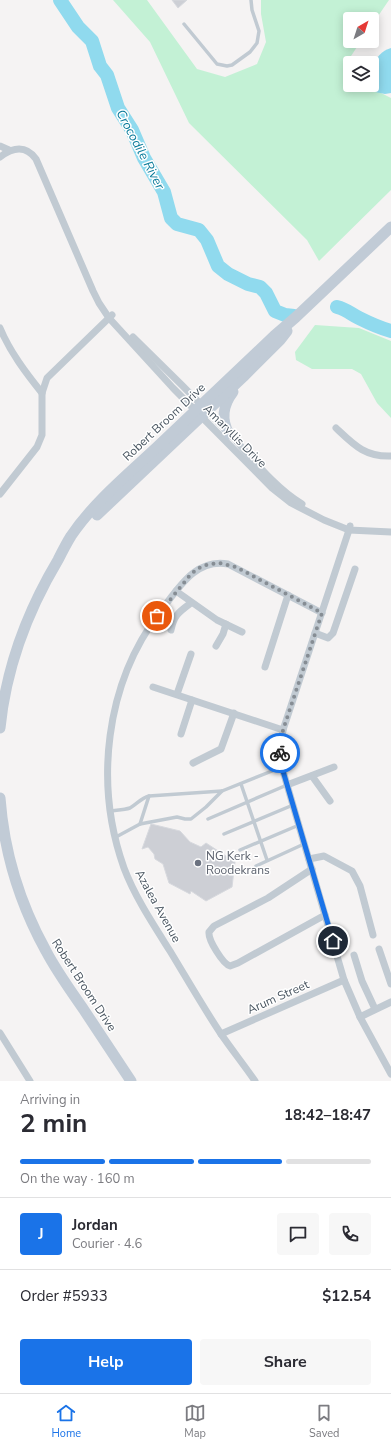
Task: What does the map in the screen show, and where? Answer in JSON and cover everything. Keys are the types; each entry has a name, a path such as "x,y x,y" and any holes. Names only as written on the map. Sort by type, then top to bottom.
{"street":[{"path":"0,146 9,150 0,157"},
{"name":"Amaryllis Drive","path":"9,150 15,149 27,151 36,159 92,291 110,317 279,494 307,512 349,528 391,532"},
{"name":"Robert Broom Drive","path":"0,728 7,682 22,632 35,601 61,555 94,518 274,336 391,227"},
{"path":"0,493 37,448 40,441 43,428 42,393 47,378 110,317"},
{"name":"Robert Broom Drive","path":"201,411 243,377 280,340 296,317"},
{"path":"0,328 19,362 42,393"},
{"path":"229,434 224,421 225,406 228,398 243,377"},
{"name":"Amaryllis Drive","path":"201,411 229,434 260,467 296,500 313,511 349,528"},
{"path":"336,428 369,454 376,456 391,456"},
{"path":"349,528 283,730 280,746 282,767 344,980 360,1017 391,1074"},
{"name":"Azalea Avenue","path":"255,1081 221,1034 138,899 124,868 110,811 107,771 108,752 113,718 119,695 140,644 157,616 176,591 191,574 199,568 206,565 219,563 236,567 322,613"},
{"path":"315,633 328,638 334,634 355,570"},
{"path":"176,591 191,603 242,632"},
{"path":"265,667 288,595"},
{"path":"171,630 176,615 191,603"},
{"path":"216,646 223,634 226,624"},
{"path":"177,694 191,654"},
{"path":"153,687 283,730"},
{"path":"181,734 192,700"},
{"path":"193,763 221,749 234,713"},
{"path":"287,785 334,767"},
{"path":"312,776 330,801"},
{"name":"Robert Broom Drive","path":"0,798 3,828 12,869 24,905 34,927 55,968 131,1081"},
{"path":"309,859 324,856 352,871 360,886 373,935"},
{"path":"312,869 268,898 214,926 209,932 209,938 225,963 230,966 325,915"},
{"path":"379,949 391,984"},
{"path":"354,955 362,981 375,1009"},
{"name":"Arum Street","path":"221,1034 344,980"},
{"path":"360,1017 391,1002"},
{"path":"0,1033 30,1081"}],"lane":[{"path":"184,24 217,64 227,66 232,65 250,52 257,42 259,31 252,10 251,0"},
{"path":"110,811 127,809 149,796 222,791 282,767"},
{"path":"241,784 267,860"},
{"path":"208,819 287,785"},
{"path":"116,837 140,824 177,817 185,819 191,818 206,807 222,791"},
{"path":"140,824 149,796"},
{"path":"224,834 293,805"},
{"path":"240,850 299,825"},
{"path":"256,866 305,843"}],"green space":[{"path":"113,0 147,0 197,69 225,77 257,64 266,42 261,14 261,0 389,0 379,15 379,12 343,12 343,48 356,48 351,56 343,56 343,92 379,92 391,98 391,190 319,261 307,240 189,123 150,42"},
{"path":"315,325 359,328 391,341 391,418 377,403 361,374 352,369 312,369 296,360 295,352"}],"water":[{"path":"391,48 391,93 385,94 375,92 379,92 379,56"}],"building":[{"path":"172,0 187,0 178,8"},
{"name":"NG Kerk - Roodekrans","path":"151,824 180,831 190,842 201,847 206,843 235,862 232,887 206,901 191,891 190,894 169,883 163,864 155,859 154,854 148,847 142,849"}],"waterway":[{"name":"Crocodile River","path":"60,0 78,27 92,41 100,66 107,75 118,108 132,130 144,158 164,192 171,218 177,224 199,230 207,240 218,266 228,274 248,284 260,287 266,293 275,311 285,315 294,316"},
{"name":"Crocodile River","path":"337,307 346,310 371,324 391,331"}],"way so far":[{"path":"157,616 191,574 199,568 212,563 228,564 236,567 322,613 283,730 280,753"}],"place":[{"name":"NG Kerk - Roodekrans","path":"198,863"}],"route":[{"path":"280,753 283,771 333,941"}]}
